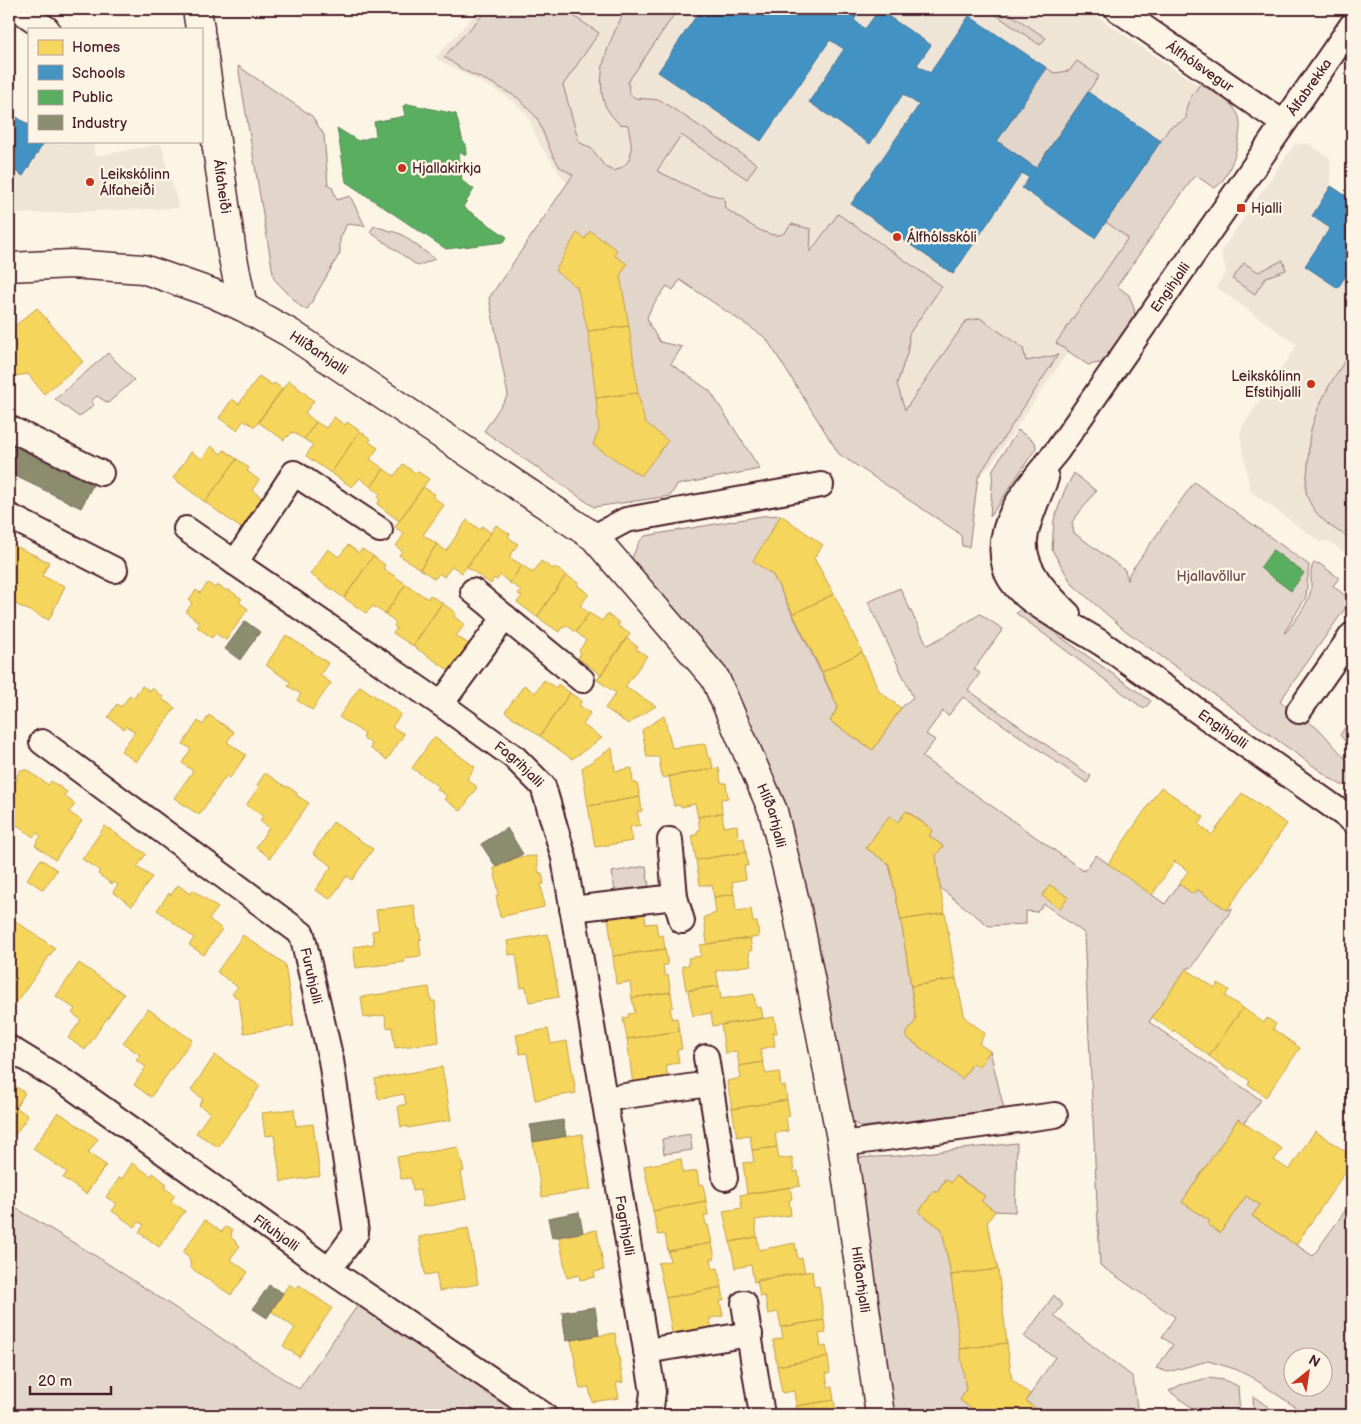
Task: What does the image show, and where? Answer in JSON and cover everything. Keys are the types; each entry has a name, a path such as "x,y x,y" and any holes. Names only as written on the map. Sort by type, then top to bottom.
{"street":[{"path":"18,9 46,28"},
{"name":"Álfhólsvegur","path":"1117,9 1283,123"},
{"name":"Álfabrekka","path":"1283,123 1352,25"},
{"name":"Álfaheiði","path":"202,47 232,253 243,307"},
{"name":"Engihjalli","path":"1283,123 1057,451 1034,479 1010,517 1004,534 1002,552 1005,568 1013,583 1044,610 1095,639 1352,820"},
{"name":"Hlíðarhjalli","path":"9,267 71,264 143,269 212,293 243,307 312,348 594,537 715,678 773,811 798,910 842,1144 880,1415"},
{"path":"9,428 100,473"},
{"path":"236,563 294,473 380,530"},
{"path":"594,537 626,520 821,485"},
{"path":"9,516 115,570"},
{"name":"Fagrihjalli","path":"186,529 441,704 514,757 542,786 564,858 646,1350 652,1392 650,1415"},
{"path":"473,591 582,680"},
{"path":"441,704 505,617"},
{"path":"1299,711 1352,635"},
{"name":"Furuhjalli","path":"42,742 302,934 331,1060 356,1233 329,1270"},
{"path":"670,840 675,897 682,921"},
{"path":"572,909 675,897"},
{"name":"Fífuhjalli","path":"9,1048 71,1086 329,1270 544,1415"},
{"path":"706,1057 726,1178"},
{"path":"604,1099 710,1084"},
{"path":"842,1144 1055,1115"},
{"path":"744,1303 762,1415"},
{"path":"646,1350 750,1334"}],"shaded area":[{"name":"Álfhólsskóli","path":"480,9 1086,9 1199,86 1231,105 1092,317 990,466 978,477 974,508 787,320 568,184 539,143 527,114 506,96 435,58"},
{"name":"Leikskólinn Álfaheiði","path":"9,112 28,124 28,142 53,142 55,144 84,142 94,146 95,156 161,144 179,208 9,214"},
{"name":"Leikskólinn Efstihjalli","path":"1308,143 1330,158 1331,186 1351,199 1352,197 1352,559 1329,541 1320,542 1250,491 1240,433 1244,424 1297,345 1216,287 1226,272 1221,251 1294,145"}],"green space":[{"path":"488,9 563,9 599,33 563,85 579,142 592,149 605,167 614,171 627,163 630,158 631,146 628,125 619,124 608,111 604,102 602,90 603,66 610,42 626,9 678,9 628,82 629,93 635,98 660,100 757,164 747,179 681,135 657,171 701,192 724,198 725,208 745,222 763,231 778,235 785,232 791,224 811,229 810,252 838,214 942,286 909,334 908,350 897,384 905,410 966,321 980,318 1023,348 1026,361 1058,355 978,477 969,547 962,546 961,536 956,531 839,454 766,338 680,280 673,290 667,286 653,305 647,317 650,326 660,342 682,347 671,364 710,391 760,469 677,485 670,496 594,507 484,431 508,395 489,298 573,175 560,167 552,154 537,118 518,98 492,83 465,71 444,57"},
{"path":"987,9 1003,9 1046,38 1040,45"},
{"path":"1077,61 1099,76 1036,168 997,141 1047,68 1054,73 1069,71"},
{"path":"238,66 312,116 324,135 328,185 332,187 337,200 350,196 365,226 347,224 340,239 340,253 307,310 301,307 274,279"},
{"path":"1200,84 1228,102 1239,117 1238,144 1230,167 1220,184 1214,188 1195,175 1117,286 1129,295 1134,308 1135,319 1105,362 1088,365 1056,343 1128,238 1106,222 1170,127 1186,118 1189,101"},
{"path":"374,226 401,234 435,259 418,266 370,232"},
{"path":"1283,260 1286,270 1266,277 1255,294 1232,279 1244,263 1259,272"},
{"path":"108,353 134,380 108,403 97,396 91,401 94,405 79,417 55,399"},
{"path":"1349,355 1352,357 1352,538 1337,531 1323,520 1312,506 1306,491 1309,438 1314,420 1337,372"},
{"path":"1018,430 1035,442 1036,448 990,517 993,469"},
{"name":"Hjallavöllur","path":"1074,473 1096,491 1072,522 1074,533 1125,570 1128,581 1129,574 1194,482 1309,565 1306,597 1284,633 1297,618 1308,599 1311,590 1311,570 1314,563 1320,564 1339,578 1333,586 1351,600 1280,701 1320,730 1352,766 1352,785 1341,785 1330,778 1126,631 1072,584 1052,550 1054,520 1064,492"},
{"path":"781,515 754,561 773,575 838,707 830,721 873,750 901,708 913,697 868,602 900,588 927,645 980,614 1003,629 974,669 980,673 968,690 1091,776 1087,783 963,697 948,716 943,711 926,734 935,740 922,757 1084,871 1096,855 1165,904 1179,884 1193,894 1197,889 1227,910 1233,908 1192,967 1186,969 1149,1022 1261,1100 1244,1123 1238,1119 1182,1202 1210,1221 1208,1225 1220,1233 1246,1196 1260,1205 1252,1216 1313,1256 1352,1201 1352,1415 1307,1415 1253,1378 1235,1369 1208,1361 1168,1372 1156,1368 1173,1345 1162,1337 1175,1317 1100,1265 1084,933 1044,904 1037,912 1026,911 1026,924 989,926 940,888 936,855 943,846 929,836 933,830 907,811 898,822 889,816 866,848 889,864 901,920 916,1020 905,1036 962,1079 973,1063 979,1066 990,1051 1004,1109 862,1127 846,1119 790,831 776,781 741,704 631,560 639,542 645,536 762,516"},
{"path":"1021,609 1151,701 1144,709 1016,613"},
{"path":"1352,717 1352,750 1340,735"},
{"path":"646,866 649,886 615,891 612,872"},
{"path":"690,1134 692,1150 664,1154 662,1139"},
{"path":"1017,1143 1015,1212 995,1211 981,1201 985,1196 956,1176 951,1183 945,1179 937,1193 934,1190 919,1212 942,1229 951,1275 966,1389 960,1400 981,1415 892,1415 851,1158 897,1156"},
{"path":"9,1204 99,1258 299,1389 358,1305 519,1411 516,1415 9,1415"},
{"path":"1054,1295 1063,1305 1054,1316 1133,1377 1138,1415 1043,1415 1026,1401 1055,1357 1024,1337"},
{"path":"1208,1378 1224,1380 1238,1386 1240,1415 1202,1415 1169,1391 1180,1385"},
{"path":"1253,1396 1279,1415 1254,1415"}],"building: Homes":[{"path":"590,231 617,250 614,255 627,264 620,276 629,326 588,331 577,287 555,271 577,233 585,239"},
{"path":"37,308 83,362 44,394 28,374 9,377 9,326 16,325"},
{"path":"629,326 638,393 596,398 588,331"},
{"path":"259,376 272,385 274,383 283,389 255,427 244,420 237,430 219,418 232,399 239,404"},
{"path":"289,380 314,401 305,413 316,422 304,439 292,432 284,440 258,422"},
{"path":"638,393 645,422 668,441 641,476 593,445 599,430 596,398"},
{"path":"334,417 345,425 347,422 360,431 331,473 306,456 313,445 304,439 316,422 326,428"},
{"path":"360,431 371,439 369,442 378,448 370,459 384,469 371,487 360,478 352,487 331,473"},
{"path":"211,446 221,454 224,450 237,459 205,502 173,478 191,452 202,459"},
{"path":"237,459 249,468 247,471 259,480 252,490 263,499 242,529 205,502"},
{"path":"403,464 415,473 417,471 429,479 399,521 377,504 380,500 378,498 380,494 371,487 384,469 394,476"},
{"path":"423,487 435,494 433,497 444,505 423,535 437,544 420,569 399,555 402,551 396,546 404,534 395,527"},
{"path":"781,515 823,545 814,558 834,594 793,614 773,575 753,561"},
{"path":"467,520 480,530 482,526 491,533 462,573 452,566 444,577 439,573 435,579 420,569 437,544 446,551"},
{"path":"496,525 510,534 508,537 518,544 509,557 522,565 510,583 500,575 497,580 494,578 491,584 467,567"},
{"path":"9,543 49,562 42,576 65,586 49,620 9,601"},
{"path":"348,545 359,553 362,549 373,556 344,598 310,574 328,549 339,557"},
{"path":"373,556 385,565 383,568 406,584 385,614 373,606 366,613 344,598"},
{"path":"541,561 553,569 555,567 566,575 537,617 517,602 522,596 518,594 521,590 510,583 522,565 533,573"},
{"path":"566,575 589,594 580,606 589,613 576,632 566,625 559,632 537,617"},
{"path":"208,583 215,588 217,585 227,591 228,589 242,599 239,602 248,609 226,640 215,633 212,638 197,627 200,623 186,612 192,603 189,600 196,590 200,593"},
{"path":"406,584 428,599 430,595 442,603 413,646 393,633 397,628 394,626 396,622 385,614"},
{"path":"834,594 862,652 822,672 793,614"},
{"path":"442,603 456,613 454,617 465,624 456,636 469,644 450,671 413,646"},
{"path":"589,613 602,621 607,614 620,623 617,625 630,634 601,675 578,658 581,653 579,651 586,640 576,632"},
{"path":"286,635 328,663 320,675 331,683 312,710 297,700 301,694 288,686 290,682 266,665"},
{"path":"626,638 638,647 636,649 647,656 625,687 656,706 628,724 605,708 616,693 597,680"},
{"path":"862,652 879,691 901,708 873,750 830,721 838,707 822,672"},
{"path":"544,680 556,688 558,684 570,693 540,736 505,712 524,685 535,693"},
{"path":"142,686 150,691 152,688 163,697 162,699 175,708 136,762 121,751 135,732 126,726 124,729 108,717 117,704 121,707 130,695 133,698"},
{"path":"360,686 401,714 392,727 404,734 387,760 370,748 372,744 363,738 365,734 339,717"},
{"path":"570,693 582,701 579,705 590,713 583,725 602,738 572,759 540,736"},
{"path":"209,715 234,732 227,742 246,755 230,778 226,776 199,815 174,798 193,771 182,763 191,749 183,744 198,721 203,725"},
{"path":"664,716 672,748 705,744 713,769 662,778 659,757 647,757 642,730"},
{"path":"434,737 475,767 467,779 477,787 461,811 444,799 447,796 437,789 439,787 412,768"},
{"path":"612,748 615,771 632,768 633,783 637,783 640,797 588,806 582,768"},
{"path":"719,768 721,783 726,783 728,798 721,799 722,813 698,817 695,804 681,807 680,805 674,806 669,776"},
{"path":"20,770 27,770 48,785 51,781 67,792 64,796 75,804 69,812 82,821 55,860 35,845 41,836 37,833 33,837 19,826 13,826 9,823 9,791 17,779"},
{"path":"265,773 287,786 297,793 296,795 309,803 270,858 256,847 269,828 260,821 263,816 246,805 259,787 257,785"},
{"path":"1161,787 1204,817 1199,825 1212,835 1242,793 1287,824 1227,910 1197,889 1193,894 1179,884 1188,871 1175,861 1152,895 1108,864"},
{"path":"640,797 642,811 637,812 640,825 630,827 633,841 595,847 588,806"},
{"path":"906,811 933,830 929,836 943,846 936,855 945,913 901,920 889,864 866,848 889,816 898,822"},
{"path":"722,813 724,827 737,825 738,839 744,838 746,852 696,860 692,835 697,835 697,831 700,830 698,817"},
{"path":"333,822 373,849 352,880 347,876 330,899 315,890 332,866 313,853"},
{"path":"105,826 146,854 137,867 152,877 132,906 113,892 118,885 114,882 112,884 98,874 100,871 82,859"},
{"path":"746,852 748,866 744,866 746,879 732,882 734,894 714,897 712,885 700,885 696,860"},
{"path":"536,856 539,873 542,873 544,884 541,884 544,907 500,917 496,895 499,895 494,868 518,857"},
{"path":"41,859 57,870 43,890 27,879"},
{"path":"178,885 190,894 193,890 218,908 209,919 222,929 204,955 189,945 194,938 157,910 169,893 171,895"},
{"path":"1050,885 1068,897 1060,908 1042,896"},
{"path":"734,894 736,911 751,909 753,922 757,922 759,937 707,944 704,917 716,913 714,897"},
{"path":"414,905 418,929 420,929 421,956 404,958 405,962 356,968 353,947 374,944 372,931 379,930 376,910"},
{"path":"644,912 646,924 656,923 658,936 663,935 665,949 613,956 608,917"},
{"path":"945,913 956,979 911,986 901,920"},
{"path":"11,918 55,948 15,1005 9,1001 9,979 11,975 9,974 9,922"},
{"path":"548,934 559,997 529,1002 526,987 521,988 516,954 509,955 507,941"},
{"path":"243,935 285,964 294,1026 244,1033 239,999 232,994 238,987 217,972"},
{"path":"750,938 752,950 749,951 751,965 716,971 719,986 686,990 682,966 689,965 688,958 701,956 700,945"},
{"path":"665,949 668,965 663,965 665,976 668,975 671,992 632,998 630,982 616,984 613,956"},
{"path":"79,963 124,994 85,1050 68,1038 81,1020 72,1013 75,1009 56,996"},
{"path":"1186,969 1215,988 1218,983 1229,990 1225,996 1243,1008 1209,1056 1174,1030 1173,1032 1152,1017"},
{"path":"956,979 965,1018 985,1033 979,1044 990,1051 979,1067 973,1063 962,1079 905,1036 916,1020 911,986"},
{"path":"719,986 721,999 754,994 756,1008 761,1007 763,1018 713,1026 711,1013 693,1016 688,991"},
{"path":"429,987 431,1001 435,1001 439,1042 395,1048 392,1027 387,1028 385,1015 364,1018 361,997"},
{"path":"671,992 673,1007 670,1008 672,1019 677,1018 679,1031 627,1039 623,1018 629,1017 628,1014 635,1013 632,998"},
{"path":"1243,1008 1264,1023 1267,1018 1276,1024 1273,1029 1300,1048 1266,1097 1248,1084 1250,1081 1231,1068 1229,1071 1209,1056"},
{"path":"148,1009 192,1040 151,1097 134,1085 146,1067 136,1060 140,1055 123,1043"},
{"path":"774,1017 777,1033 773,1033 775,1046 760,1049 763,1062 739,1066 737,1051 725,1053 721,1025"},
{"path":"548,1029 551,1044 567,1041 576,1093 535,1100 527,1053 520,1054 516,1035"},
{"path":"679,1031 682,1049 677,1050 679,1063 666,1065 668,1080 633,1085 627,1039"},
{"path":"215,1055 260,1086 218,1147 196,1133 210,1113 199,1105 203,1099 191,1090"},
{"path":"763,1062 766,1074 779,1072 781,1086 785,1086 787,1100 732,1109 727,1081 741,1078 739,1066"},
{"path":"442,1067 451,1120 408,1128 407,1126 401,1127 398,1106 406,1104 404,1094 378,1099 375,1079"},
{"path":"9,1082 25,1093 16,1107 28,1116 10,1142"},
{"path":"787,1100 790,1116 786,1117 788,1131 775,1133 777,1147 752,1150 750,1135 737,1137 732,1109"},
{"path":"294,1109 296,1126 313,1124 320,1176 281,1182 274,1135 265,1136 262,1113"},
{"path":"58,1112 98,1139 88,1153 106,1165 86,1194 63,1178 67,1172 33,1149"},
{"path":"1238,1119 1282,1149 1274,1160 1289,1170 1315,1131 1352,1156 1352,1162 1296,1245 1252,1216 1260,1205 1246,1196 1220,1233 1208,1225 1210,1221 1182,1202"},
{"path":"582,1134 591,1189 542,1197 533,1142"},
{"path":"458,1147 464,1171 461,1172 466,1199 423,1207 420,1190 413,1191 411,1178 401,1179 397,1157"},
{"path":"777,1147 779,1159 792,1157 794,1172 798,1171 800,1186 747,1194 743,1163 754,1162 752,1150"},
{"path":"681,1159 683,1173 697,1171 699,1185 703,1184 706,1201 653,1211 644,1166"},
{"path":"132,1163 151,1176 153,1173 167,1184 164,1188 175,1195 171,1201 185,1211 159,1247 139,1232 144,1225 139,1222 135,1227 112,1211 117,1204 106,1197 120,1177 122,1179"},
{"path":"955,1176 985,1196 981,1201 995,1211 987,1223 998,1269 951,1275 942,1229 919,1212 934,1190 937,1193 946,1179 951,1183"},
{"path":"790,1187 792,1199 789,1200 791,1215 755,1220 757,1237 730,1242 723,1211 742,1208 740,1195"},
{"path":"706,1201 708,1215 704,1215 712,1243 668,1251 665,1234 658,1235 653,1211"},
{"path":"205,1220 222,1232 225,1227 232,1230 231,1237 240,1246 230,1259 248,1272 231,1295 191,1268 189,1257 183,1252"},
{"path":"468,1228 478,1284 439,1291 436,1273 425,1275 419,1237"},
{"path":"597,1230 604,1270 594,1272 595,1277 580,1280 579,1275 567,1278 559,1237"},
{"path":"757,1237 759,1250 795,1243 798,1259 802,1258 805,1272 754,1282 751,1265 735,1268 730,1242"},
{"path":"712,1243 715,1258 711,1259 713,1269 718,1268 722,1287 666,1298 658,1263 670,1261 668,1251"},
{"path":"998,1269 1007,1343 960,1349 951,1275"},
{"path":"812,1271 814,1287 819,1286 824,1320 781,1327 778,1312 768,1314 765,1296 760,1297 757,1280"},
{"path":"289,1284 296,1289 299,1285 332,1308 299,1357 283,1346 295,1328 271,1311"},
{"path":"722,1287 724,1300 720,1301 723,1316 710,1318 712,1331 673,1338 666,1298"},
{"path":"824,1320 826,1333 819,1334 821,1347 826,1346 828,1357 777,1366 773,1340 783,1338 781,1327"},
{"path":"615,1333 623,1382 616,1383 619,1398 592,1402 589,1387 580,1389 571,1340"},
{"path":"1007,1343 1012,1380 1030,1394 1026,1401 1043,1415 981,1415 960,1400 966,1389 960,1349"},
{"path":"828,1357 830,1373 826,1374 828,1387 832,1387 834,1400 796,1406 794,1391 782,1393 777,1366"},
{"path":"834,1400 837,1415 798,1415 796,1406"},
{"path":"723,1411 723,1415 699,1415"}],"building: Schools":[{"path":"701,9 861,9 854,20 865,29 879,10 931,45 917,65 930,73 969,16 1047,68 997,141 1036,168 1088,92 1161,141 1095,238 1022,188 1029,178 1022,173 953,274 851,204 919,105 903,94 870,144 809,102 844,49 830,40 761,141 658,72"},
{"path":"9,112 28,124 28,142 44,142 23,176 9,167"},
{"path":"1331,186 1351,199 1352,197 1352,265 1338,288 1305,266 1330,228 1312,216"}],"building: Public":[{"name":"Hjallakirkja","path":"408,104 456,114 463,142 466,144 466,155 459,152 462,181 474,189 463,207 507,237 504,242 446,249 346,182 337,128 358,141 376,136 374,122 405,116 403,106"},
{"path":"1273,550 1304,573 1291,591 1260,568"}],"building: Industry":[{"path":"9,444 93,485 81,508 9,473"},
{"path":"245,621 260,632 240,660 225,649"},
{"path":"507,828 523,854 496,867 481,844"},
{"path":"563,1120 566,1136 533,1142 530,1125"},
{"path":"579,1212 583,1232 552,1238 548,1218"},
{"path":"269,1285 283,1293 267,1318 253,1309"},
{"path":"595,1307 599,1335 566,1341 562,1312"}],"place":[{"name":"Hjallakirkja","path":"402,168"},
{"name":"Leikskólinn Álfaheiði","path":"90,182"},
{"name":"Hjalli","path":"1241,208"},
{"name":"Álfhólsskóli","path":"897,237"},
{"name":"Leikskólinn Efstihjalli","path":"1311,384"}]}
